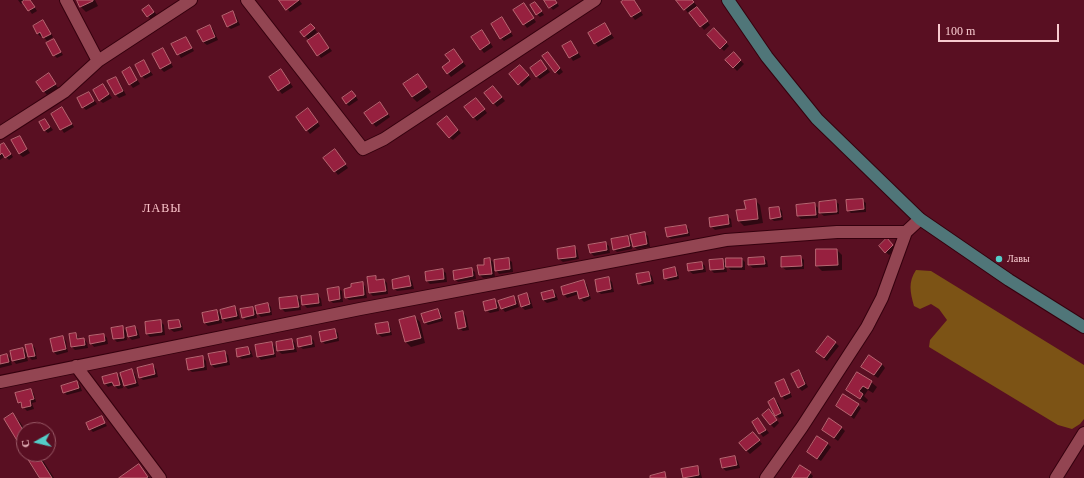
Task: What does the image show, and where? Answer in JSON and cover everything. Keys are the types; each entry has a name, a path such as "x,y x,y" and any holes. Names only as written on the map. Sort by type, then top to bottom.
{"main road":[{"path":"728,0 767,57 817,119 920,219 1009,280 1084,327"}],"street":[{"path":"66,0 98,61"},
{"path":"0,134 64,92 98,61 191,0"},
{"path":"247,0 364,150 384,139 595,0"},
{"path":"766,478 802,427 868,327 882,298 906,232 920,219"},
{"path":"0,382 360,309 726,240 837,232 906,232"},
{"path":"76,366 160,478"},
{"path":"1056,478 1084,433"}],"shaded area":[{"path":"916,270 931,271 1084,365 1084,419 1080,424 1072,429 1058,425 929,347 930,340 947,320 939,309 931,304 920,309 914,306 910,287 913,274"}],"building":[{"path":"25,0 30,0 35,7 28,11 22,2"},
{"path":"77,0 93,0 93,1 80,7"},
{"path":"279,0 299,0 286,10"},
{"path":"544,0 555,0 557,3 549,8"},
{"path":"624,0 634,0 641,11 631,17 621,2"},
{"path":"676,0 692,0 694,2 684,10"},
{"path":"535,2 542,11 536,15 530,5"},
{"path":"524,3 534,18 523,25 513,10"},
{"path":"149,5 154,12 147,17 142,10"},
{"path":"697,7 708,21 700,27 689,13"},
{"path":"233,11 237,22 227,27 222,16"},
{"path":"502,17 511,32 500,39 491,24"},
{"path":"43,20 51,34 43,38 40,32 37,34 33,26"},
{"path":"605,23 611,34 594,44 588,33"},
{"path":"311,24 315,28 304,37 300,32"},
{"path":"210,25 215,37 203,42 197,31"},
{"path":"714,28 727,42 720,49 707,35"},
{"path":"482,30 490,43 480,50 471,37"},
{"path":"319,33 329,48 317,56 307,41"},
{"path":"186,37 192,48 177,55 171,44"},
{"path":"54,39 61,52 53,56 46,43"},
{"path":"571,41 578,53 569,58 562,46"},
{"path":"163,48 171,63 160,69 152,54"},
{"path":"454,49 463,62 447,74 442,67 450,61 445,55"},
{"path":"548,52 560,68 555,73 542,56"},
{"path":"734,52 741,60 733,68 725,60"},
{"path":"144,60 150,72 141,77 135,65"},
{"path":"541,60 547,69 536,77 530,68"},
{"path":"520,65 529,75 518,85 509,74"},
{"path":"130,67 137,80 129,85 122,72"},
{"path":"281,69 290,83 278,91 269,77"},
{"path":"49,73 56,84 43,92 36,82"},
{"path":"418,74 427,87 412,97 403,84"},
{"path":"116,77 123,91 115,95 107,81"},
{"path":"103,84 109,94 99,101 93,90"},
{"path":"493,86 502,97 493,104 484,93"},
{"path":"352,91 356,96 346,104 342,98"},
{"path":"89,92 94,101 82,108 77,98"},
{"path":"476,98 485,109 473,118 464,107"},
{"path":"380,102 388,114 372,124 364,113"},
{"path":"62,107 72,124 60,130 51,114"},
{"path":"308,108 318,122 306,131 296,117"},
{"path":"447,116 458,130 449,138 437,124"},
{"path":"45,119 50,127 44,131 39,122"},
{"path":"20,136 27,149 19,154 11,140"},
{"path":"4,143 11,154 5,158 2,153 0,155 0,145"},
{"path":"335,149 346,164 334,172 323,158"},
{"path":"756,199 758,219 738,221 736,210 746,209 744,201"},
{"path":"863,199 864,209 847,211 846,200"},
{"path":"836,200 837,212 819,213 819,202"},
{"path":"815,203 816,215 797,216 796,205"},
{"path":"779,207 781,217 770,219 769,208"},
{"path":"728,215 729,224 710,227 709,218"},
{"path":"686,225 688,233 667,237 665,228"},
{"path":"645,232 647,244 633,247 630,235"},
{"path":"628,236 630,246 613,250 611,239"},
{"path":"887,238 893,245 885,253 879,246"},
{"path":"606,242 607,250 590,253 588,245"},
{"path":"575,246 576,257 558,259 557,249"},
{"path":"816,249 837,249 838,265 816,266"},
{"path":"801,256 802,266 781,267 781,257"},
{"path":"764,257 765,264 748,265 748,258"},
{"path":"490,258 492,274 479,275 477,265 484,265 484,259"},
{"path":"509,258 510,269 495,271 494,260"},
{"path":"726,258 742,258 742,267 726,267"},
{"path":"723,259 724,269 710,270 709,260"},
{"path":"702,262 703,269 688,271 687,264"},
{"path":"675,267 677,276 664,279 663,270"},
{"path":"472,268 473,276 454,280 453,271"},
{"path":"443,269 444,279 426,281 425,272"},
{"path":"649,272 651,281 638,284 636,274"},
{"path":"376,276 376,280 384,279 386,291 369,293 367,277"},
{"path":"409,276 411,286 393,289 392,280"},
{"path":"609,277 611,289 597,292 595,280"},
{"path":"584,280 589,296 579,299 577,291 563,295 561,287"},
{"path":"363,282 364,295 345,298 344,289 351,287 351,284"},
{"path":"339,287 340,299 329,301 327,289"},
{"path":"553,290 555,297 543,300 541,293"},
{"path":"527,293 530,304 521,307 518,296"},
{"path":"318,294 319,303 302,305 301,296"},
{"path":"297,296 299,307 280,309 279,298"},
{"path":"514,296 516,304 501,309 498,301"},
{"path":"495,299 497,308 485,311 483,302"},
{"path":"268,303 270,312 257,314 255,306"},
{"path":"235,306 237,316 222,319 220,310"},
{"path":"253,307 254,315 242,318 240,309"},
{"path":"438,309 441,318 424,323 421,314"},
{"path":"217,310 219,320 204,323 202,313"},
{"path":"463,311 466,327 458,329 455,313"},
{"path":"415,316 421,338 405,342 399,320"},
{"path":"161,320 162,332 146,334 145,322"},
{"path":"179,320 181,327 169,329 168,321"},
{"path":"388,322 390,332 377,334 375,324"},
{"path":"123,326 124,338 113,339 111,328"},
{"path":"135,326 137,335 128,337 126,328"},
{"path":"335,329 337,338 321,342 319,332"},
{"path":"76,333 77,339 84,338 85,345 71,347 69,334"},
{"path":"104,334 105,341 90,344 89,336"},
{"path":"63,336 66,349 53,352 50,339"},
{"path":"311,336 312,344 298,347 297,339"},
{"path":"828,336 836,342 824,358 816,352"},
{"path":"292,339 294,349 277,351 276,342"},
{"path":"272,342 274,354 257,357 255,345"},
{"path":"32,344 35,356 28,357 25,345"},
{"path":"248,347 250,354 237,357 236,349"},
{"path":"23,348 25,358 12,361 10,351"},
{"path":"225,351 227,362 211,365 208,354"},
{"path":"7,354 9,362 0,364 0,356"},
{"path":"869,355 882,364 874,375 861,367"},
{"path":"203,356 204,367 188,370 186,359"},
{"path":"153,364 155,374 139,378 137,368"},
{"path":"132,369 136,383 124,386 120,373"},
{"path":"799,370 805,384 798,388 791,374"},
{"path":"857,372 872,381 868,389 863,386 859,391 863,394 860,399 846,390"},
{"path":"117,373 120,385 114,386 112,382 104,384 102,377"},
{"path":"784,379 790,393 781,397 775,383"},
{"path":"77,381 79,388 63,393 61,386"},
{"path":"31,389 34,399 30,400 31,406 22,408 21,402 18,403 15,393"},
{"path":"843,394 859,404 851,416 836,406"},
{"path":"774,398 781,413 775,416 768,402"},
{"path":"769,409 777,420 770,425 762,415"},
{"path":"13,413 18,422 16,422 16,439 4,419"},
{"path":"102,416 105,423 89,430 86,423"},
{"path":"758,418 766,430 759,434 752,422"},
{"path":"829,418 842,427 834,438 822,430"},
{"path":"753,432 760,440 746,451 739,443"},
{"path":"817,436 828,443 817,459 807,452"},
{"path":"735,456 737,465 722,468 720,459"},
{"path":"30,462 42,462 52,478 40,478"},
{"path":"139,464 148,477 119,478"},
{"path":"800,465 811,472 807,478 792,478"},
{"path":"698,466 699,475 683,478 681,469"},
{"path":"665,472 666,478 650,478 650,476"}],"place":[{"name":"Лавы","path":"999,259"}],"district":[{"name":"ЛАВЫ","path":"162,209"}]}
